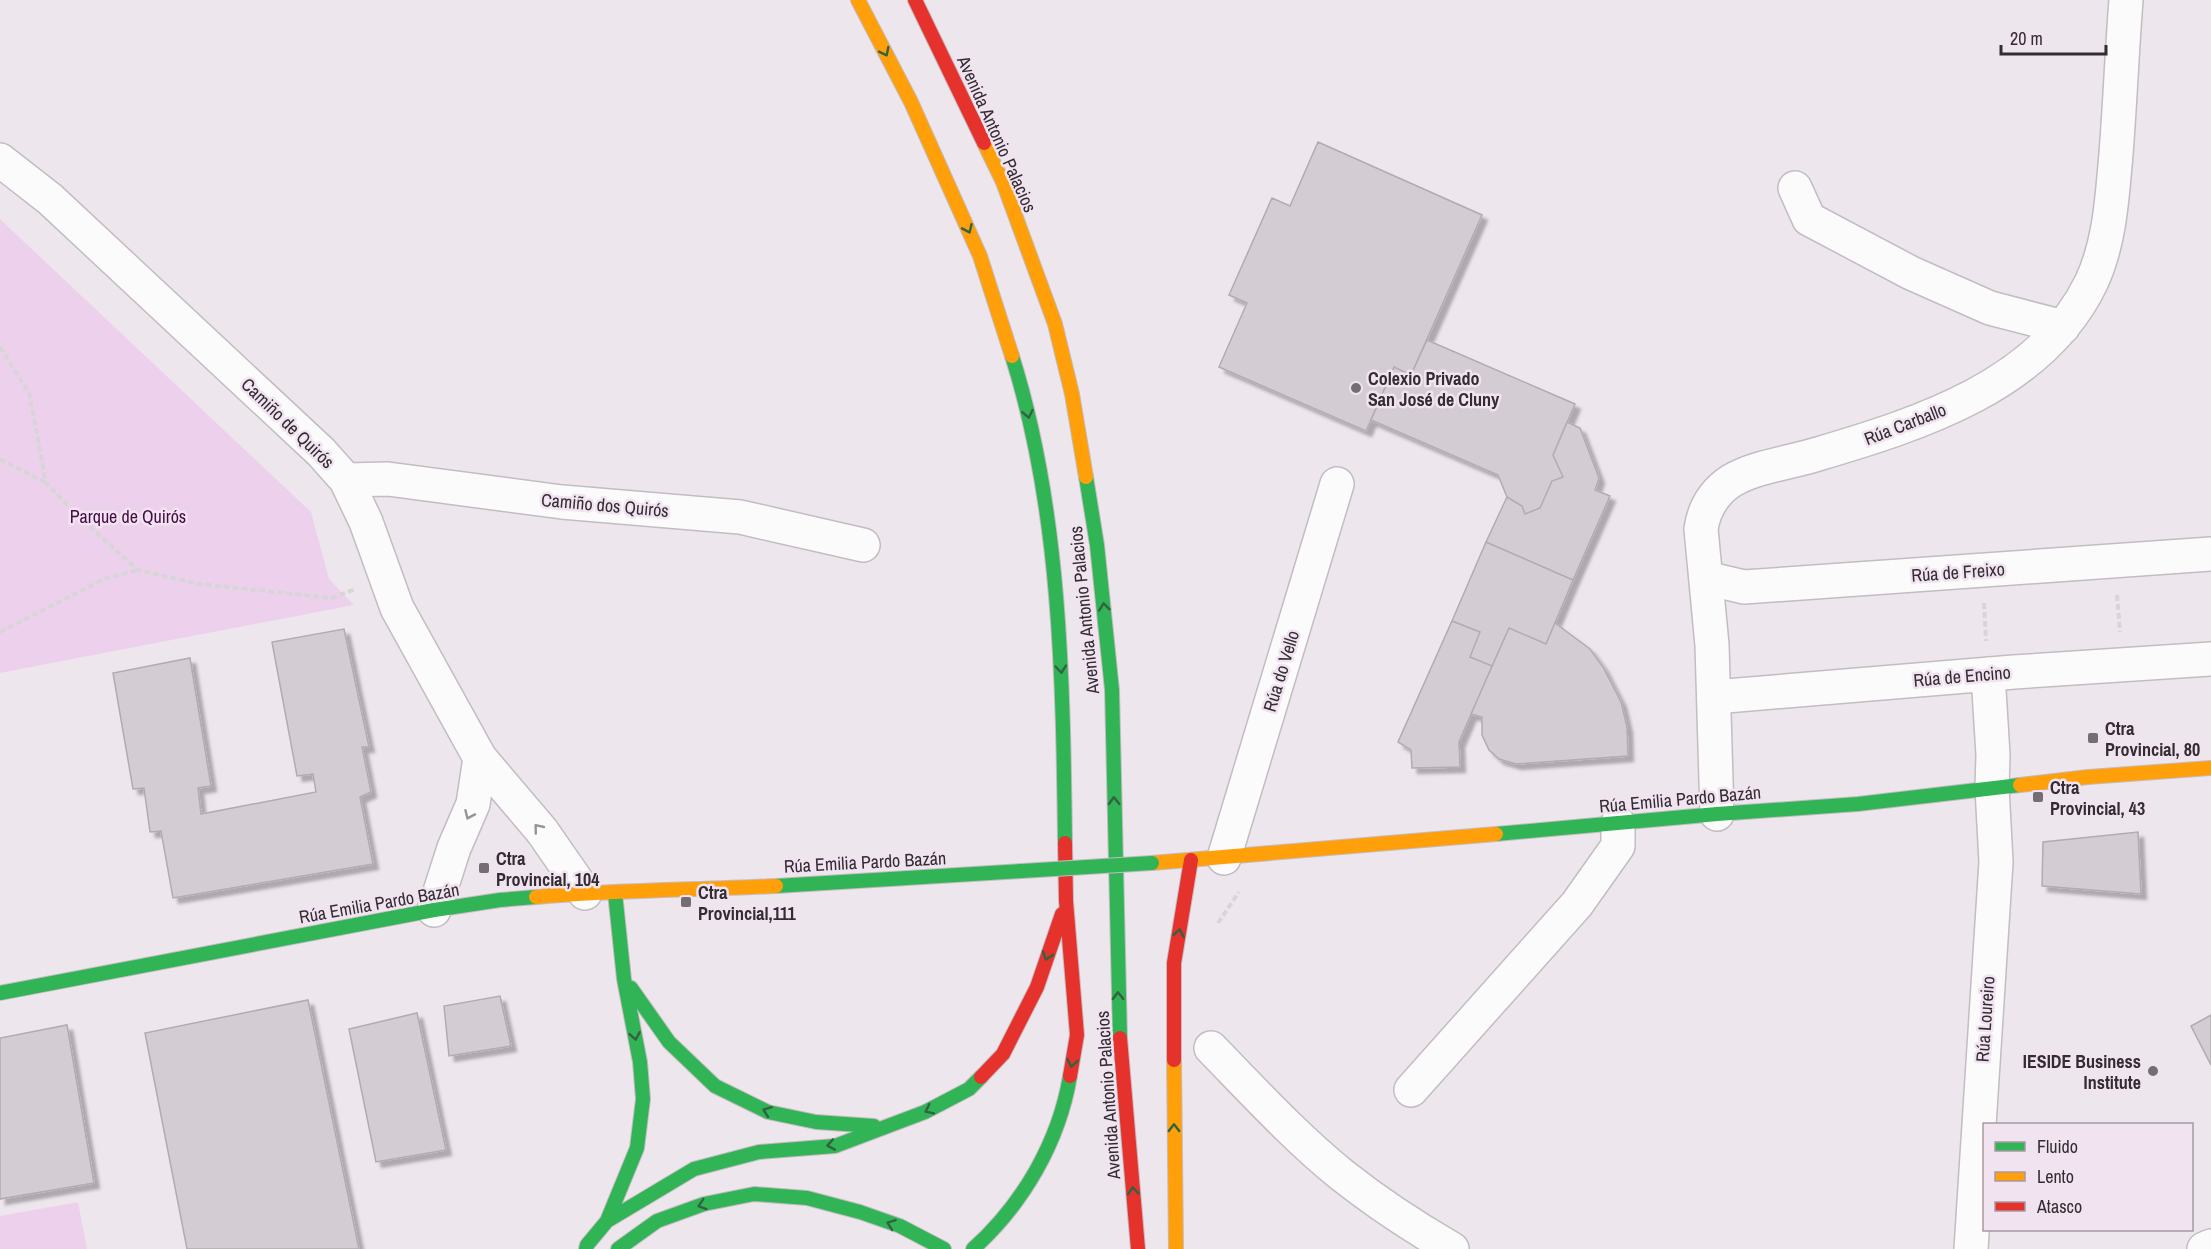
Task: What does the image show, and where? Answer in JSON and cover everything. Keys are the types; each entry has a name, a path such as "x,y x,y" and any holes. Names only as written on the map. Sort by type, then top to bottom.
{"main road":[{"name":"Avenida Antonio Palacios","path":"858,0 911,102 980,256 1025,398 1047,515 1063,690 1066,901 1077,1035 1065,1105 1044,1156 1014,1205 973,1249"},
{"name":"Avenida Antonio Palacios","path":"915,0 1003,182 1055,324 1072,394 1097,545 1112,690 1119,1023 1138,1249"},
{"name":"Rúa Emilia Pardo Bazán","path":"0,993 434,910 500,900 600,892 686,891 1224,858 1717,814 1858,804 2088,777 2211,768"},
{"path":"1176,1249 1174,963 1191,860"},
{"path":"586,1249 607,1221 637,1148 643,1099 640,1062 624,979 600,892"},
{"path":"607,1221 694,1169 759,1152 835,1146 925,1112 969,1089 1003,1054 1037,987 1066,901"},
{"path":"624,979 669,1042 715,1086 768,1112 816,1122 886,1127"},
{"path":"618,1249 657,1221 704,1203 754,1194 807,1198 860,1212 900,1226 944,1249"}],"street":[{"name":"Rúa Carballo","path":"1717,814 1714,697 1701,530 1704,514 1712,499 1733,480 1872,438 1943,411 2017,370 2048,344 2063,327 2090,285 2100,263 2108,235 2126,0"},
{"name":"Camiño de Quirós","path":"0,160 50,199 321,452 346,480 366,522 397,608 480,758 542,831 600,892"},
{"path":"1795,188 1809,219 1911,273 1990,308 2063,327"},
{"name":"Camiño dos Quirós","path":"346,480 388,479 562,502 740,517 863,544"},
{"name":"Rúa do Vello","path":"1224,858 1337,484"},
{"name":"Rúa de Freixo","path":"1706,578 1744,587 2211,554"},
{"name":"Rúa de Encino","path":"1714,697 1987,659 2211,659"},
{"name":"Rúa Loureiro","path":"1971,1249 1996,861 1987,659"},
{"path":"434,910 454,848 473,804 480,758"},
{"path":"1411,1090 1577,904 1618,846 1618,823"},
{"path":"1211,1048 1287,1126 1342,1175 1397,1215 1452,1249"},
{"path":"2204,1249 2211,1246"}],"path":[{"path":"0,347 29,393 46,483"},
{"path":"0,459 46,483 80,518 138,570"},
{"path":"0,632 104,579 138,570 199,584 332,598 356,588"},
{"path":"2117,592 2120,634"},
{"path":"1984,593 1987,659"}],"green space":[{"name":"Parque de Quirós","path":"0,219 311,512 329,579 354,605 0,673"},
{"path":"78,1202 87,1249 0,1249 0,1216"}],"building":[{"path":"1318,142 1482,215 1411,375 1394,367 1366,431 1219,367 1247,303 1229,295 1272,198 1290,206"},
{"path":"1427,340 1575,404 1553,455 1563,477 1552,481 1540,508 1525,514 1522,506 1507,497 1498,475 1371,420 1394,367 1411,375"},
{"path":"1567,422 1580,428 1599,478 1595,490 1610,496 1573,580 1486,542 1507,497 1522,506 1525,514 1540,508 1552,481 1563,477 1553,455"},
{"path":"1486,542 1573,580 1546,644 1509,628 1492,666 1470,657 1480,632 1452,621"},
{"path":"1452,621 1480,632 1470,657 1492,666 1459,742 1460,767 1412,768 1411,750 1398,742"},
{"path":"1555,623 1590,649 1603,667 1621,702 1627,727 1628,756 1516,764 1499,759 1489,750 1482,735 1482,717 1471,714 1509,628 1546,644"},
{"path":"344,629 369,747 362,747 371,792 360,797 373,864 173,898 161,831 150,832 144,788 133,789 113,673 190,658 211,786 198,788 201,814 316,792 313,774 297,776 272,642"},
{"path":"2138,832 2141,894 2042,886 2043,842"},
{"path":"500,996 511,1046 449,1056 444,1006"},
{"path":"308,1000 359,1249 187,1249 145,1033"},
{"path":"417,1013 446,1150 376,1162 349,1029"},
{"path":"2211,1015 2211,1065 2191,1026"},
{"path":"67,1025 94,1183 0,1199 0,1038"}],"traffic: fast":[{"path":"1012,356 1041,475 1050,536 1060,659 1065,843"},
{"path":"1086,477 1097,545 1112,690 1120,1038"},
{"path":"1496,834 1858,804 2020,785"},
{"path":"1022,871 1152,863"},
{"path":"776,886 1022,871"},
{"path":"607,1221 637,1148 643,1099 640,1062 624,979 615,893"},
{"path":"0,993 434,910 536,897"},
{"path":"631,988 669,1042 715,1086 768,1112 816,1122 874,1126"},
{"path":"973,1249 1008,1212 1036,1170 1057,1125 1070,1076"},
{"path":"586,1249 607,1221 694,1169 759,1152 835,1146 925,1112 969,1089 981,1077"},
{"path":"618,1249 657,1221 704,1204 754,1194 807,1198 860,1212 900,1226 944,1249"}],"traffic: slow":[{"path":"858,0 911,102 980,256 1012,356"},
{"path":"984,143 1003,182 1055,324 1072,394 1086,477"},
{"path":"2020,785 2088,777 2211,768"},
{"path":"1152,863 1496,834"},
{"path":"536,897 626,891 776,886"},
{"path":"1174,1060 1176,1249"}],"traffic: jam":[{"path":"915,0 984,143"},
{"path":"1065,843 1066,901 1077,1035 1070,1076"},
{"path":"1174,1060 1174,963 1191,860"},
{"path":"981,1077 1003,1054 1037,987 1062,914"},
{"path":"1120,1038 1138,1249"}],"place":[{"name":"Colexio Privado San José de Cluny","path":"1356,388"},
{"name":"Ctra Provincial, 80","path":"2093,738"},
{"name":"Ctra Provincial, 43","path":"2038,797"},
{"name":"Ctra Provincial, 104","path":"484,868"},
{"name":"Ctra Provincial,111","path":"686,902"},
{"name":"IESIDE Business Institute","path":"2153,1071"}]}
